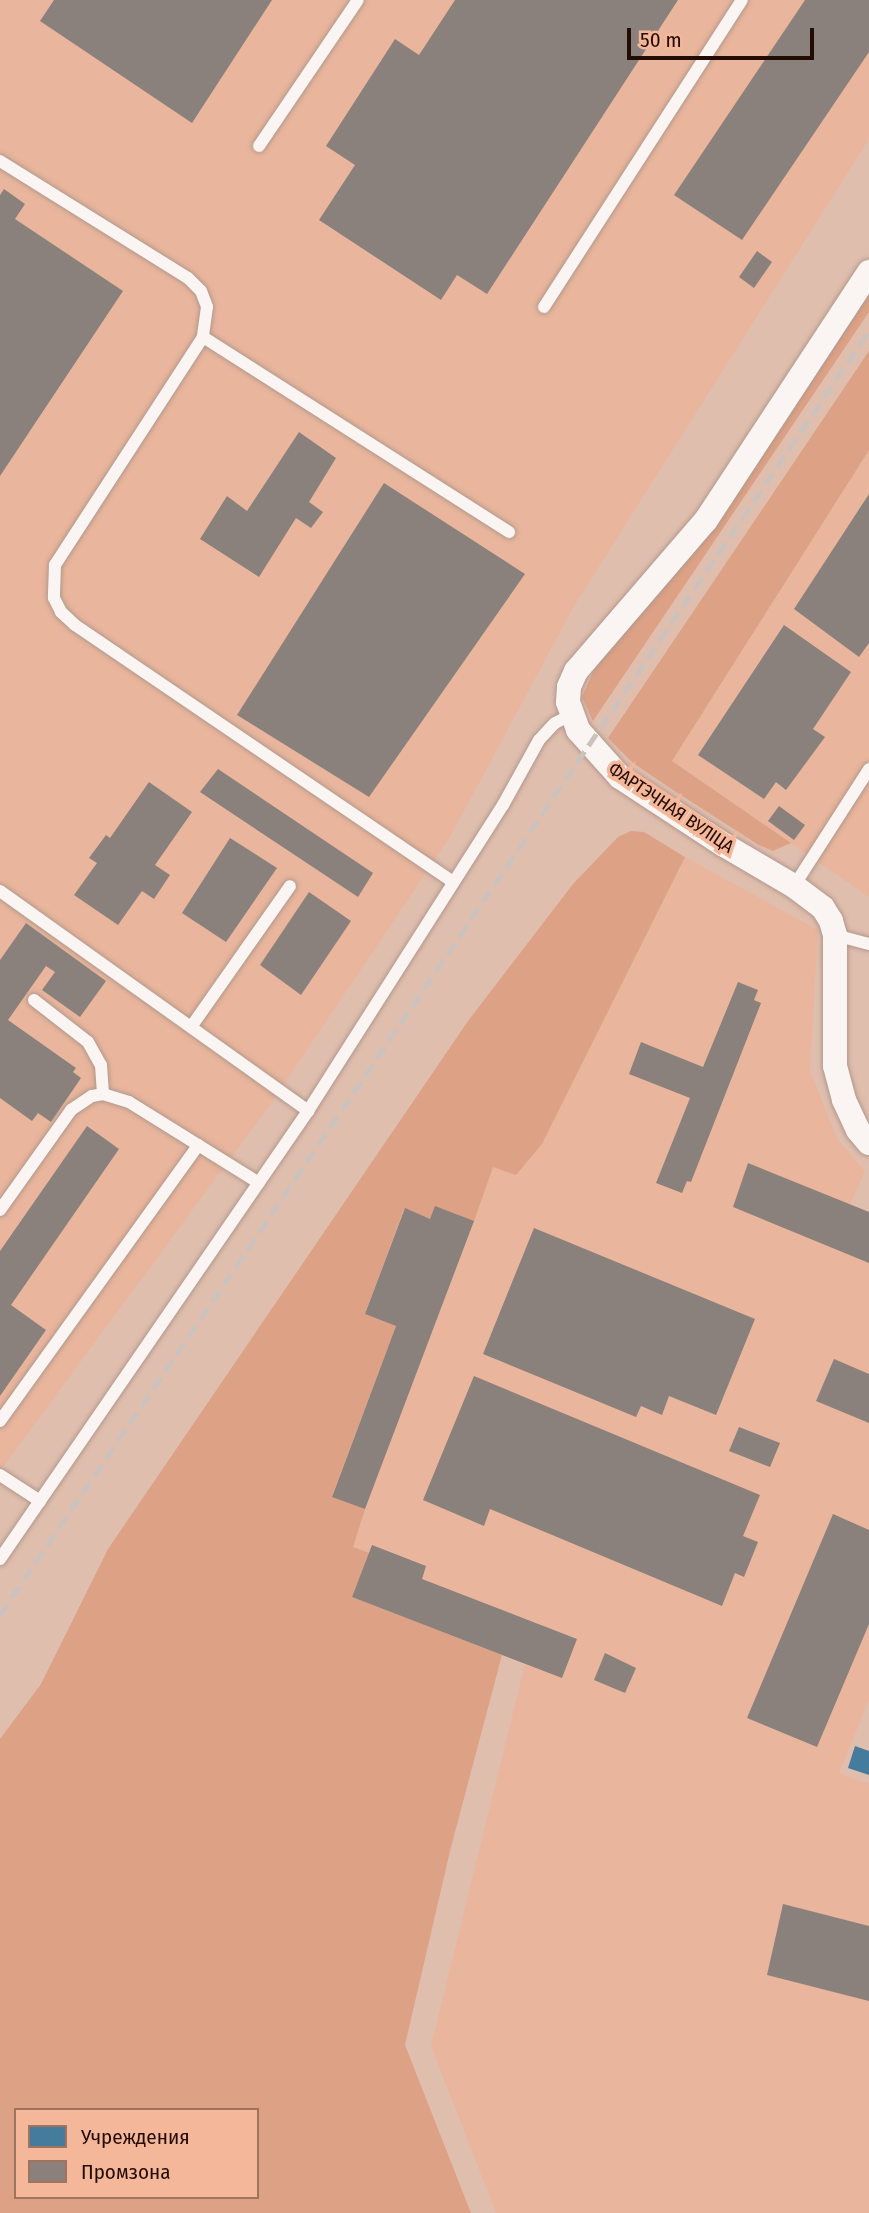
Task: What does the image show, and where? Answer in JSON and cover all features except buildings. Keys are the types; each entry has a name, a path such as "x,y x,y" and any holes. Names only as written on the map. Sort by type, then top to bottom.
{"street":[{"path":"571,715 569,687 576,671 706,520 869,272"},
{"name":"ФАРТЭЧНАЯ ВУЛІЦА","path":"571,715 589,746 620,777 724,845 794,886 823,908 835,935 835,1066 844,1100 858,1130 869,1143"}],"lane":[{"path":"259,146 358,0"},
{"path":"544,307 742,0"},
{"path":"0,160 188,278 201,292 207,307 203,337 55,565 54,598 61,612 75,625 453,882"},
{"path":"203,337 509,532"},
{"path":"0,1559 309,1111 539,740 555,723 571,715"},
{"path":"794,886 869,769"},
{"path":"191,1027 290,886"},
{"path":"0,891 309,1111"},
{"path":"835,935 869,944"},
{"path":"34,1000 88,1042 101,1065 103,1094"},
{"path":"0,1210 71,1110 92,1096 103,1094 129,1102 259,1183"},
{"path":"0,1421 198,1145"},
{"path":"0,1475 40,1501"}],"shaded area":[{"path":"0,0 869,0 869,139 574,606 450,837 272,1102 0,1471"},
{"path":"869,290 869,312 593,721 582,697 595,668"},
{"path":"869,351 869,450 672,761 791,843 773,851 759,845 633,763 608,738"},
{"path":"869,450 869,897 672,761"},
{"path":"631,831 644,832 685,857 542,1144 516,1175 493,1167 474,1221 430,1219 404,1209 365,1314 396,1326 332,1496 365,1509 353,1547 369,1553 352,1597 502,1655 450,1851 405,2045 471,2213 0,2213 0,1739 41,1684 108,1549 468,1021 573,884 618,837"},
{"path":"685,857 818,930 810,1071 837,1138 865,1172 850,1204 869,1212 869,1700 839,1773 869,1784 869,2213 496,2213 431,2046 525,1664 352,1597 368,1553 353,1548 332,1497 396,1327 365,1314 405,1208 494,1167 516,1175 542,1144"}],"railway":[{"path":"0,1615 869,331"}]}
